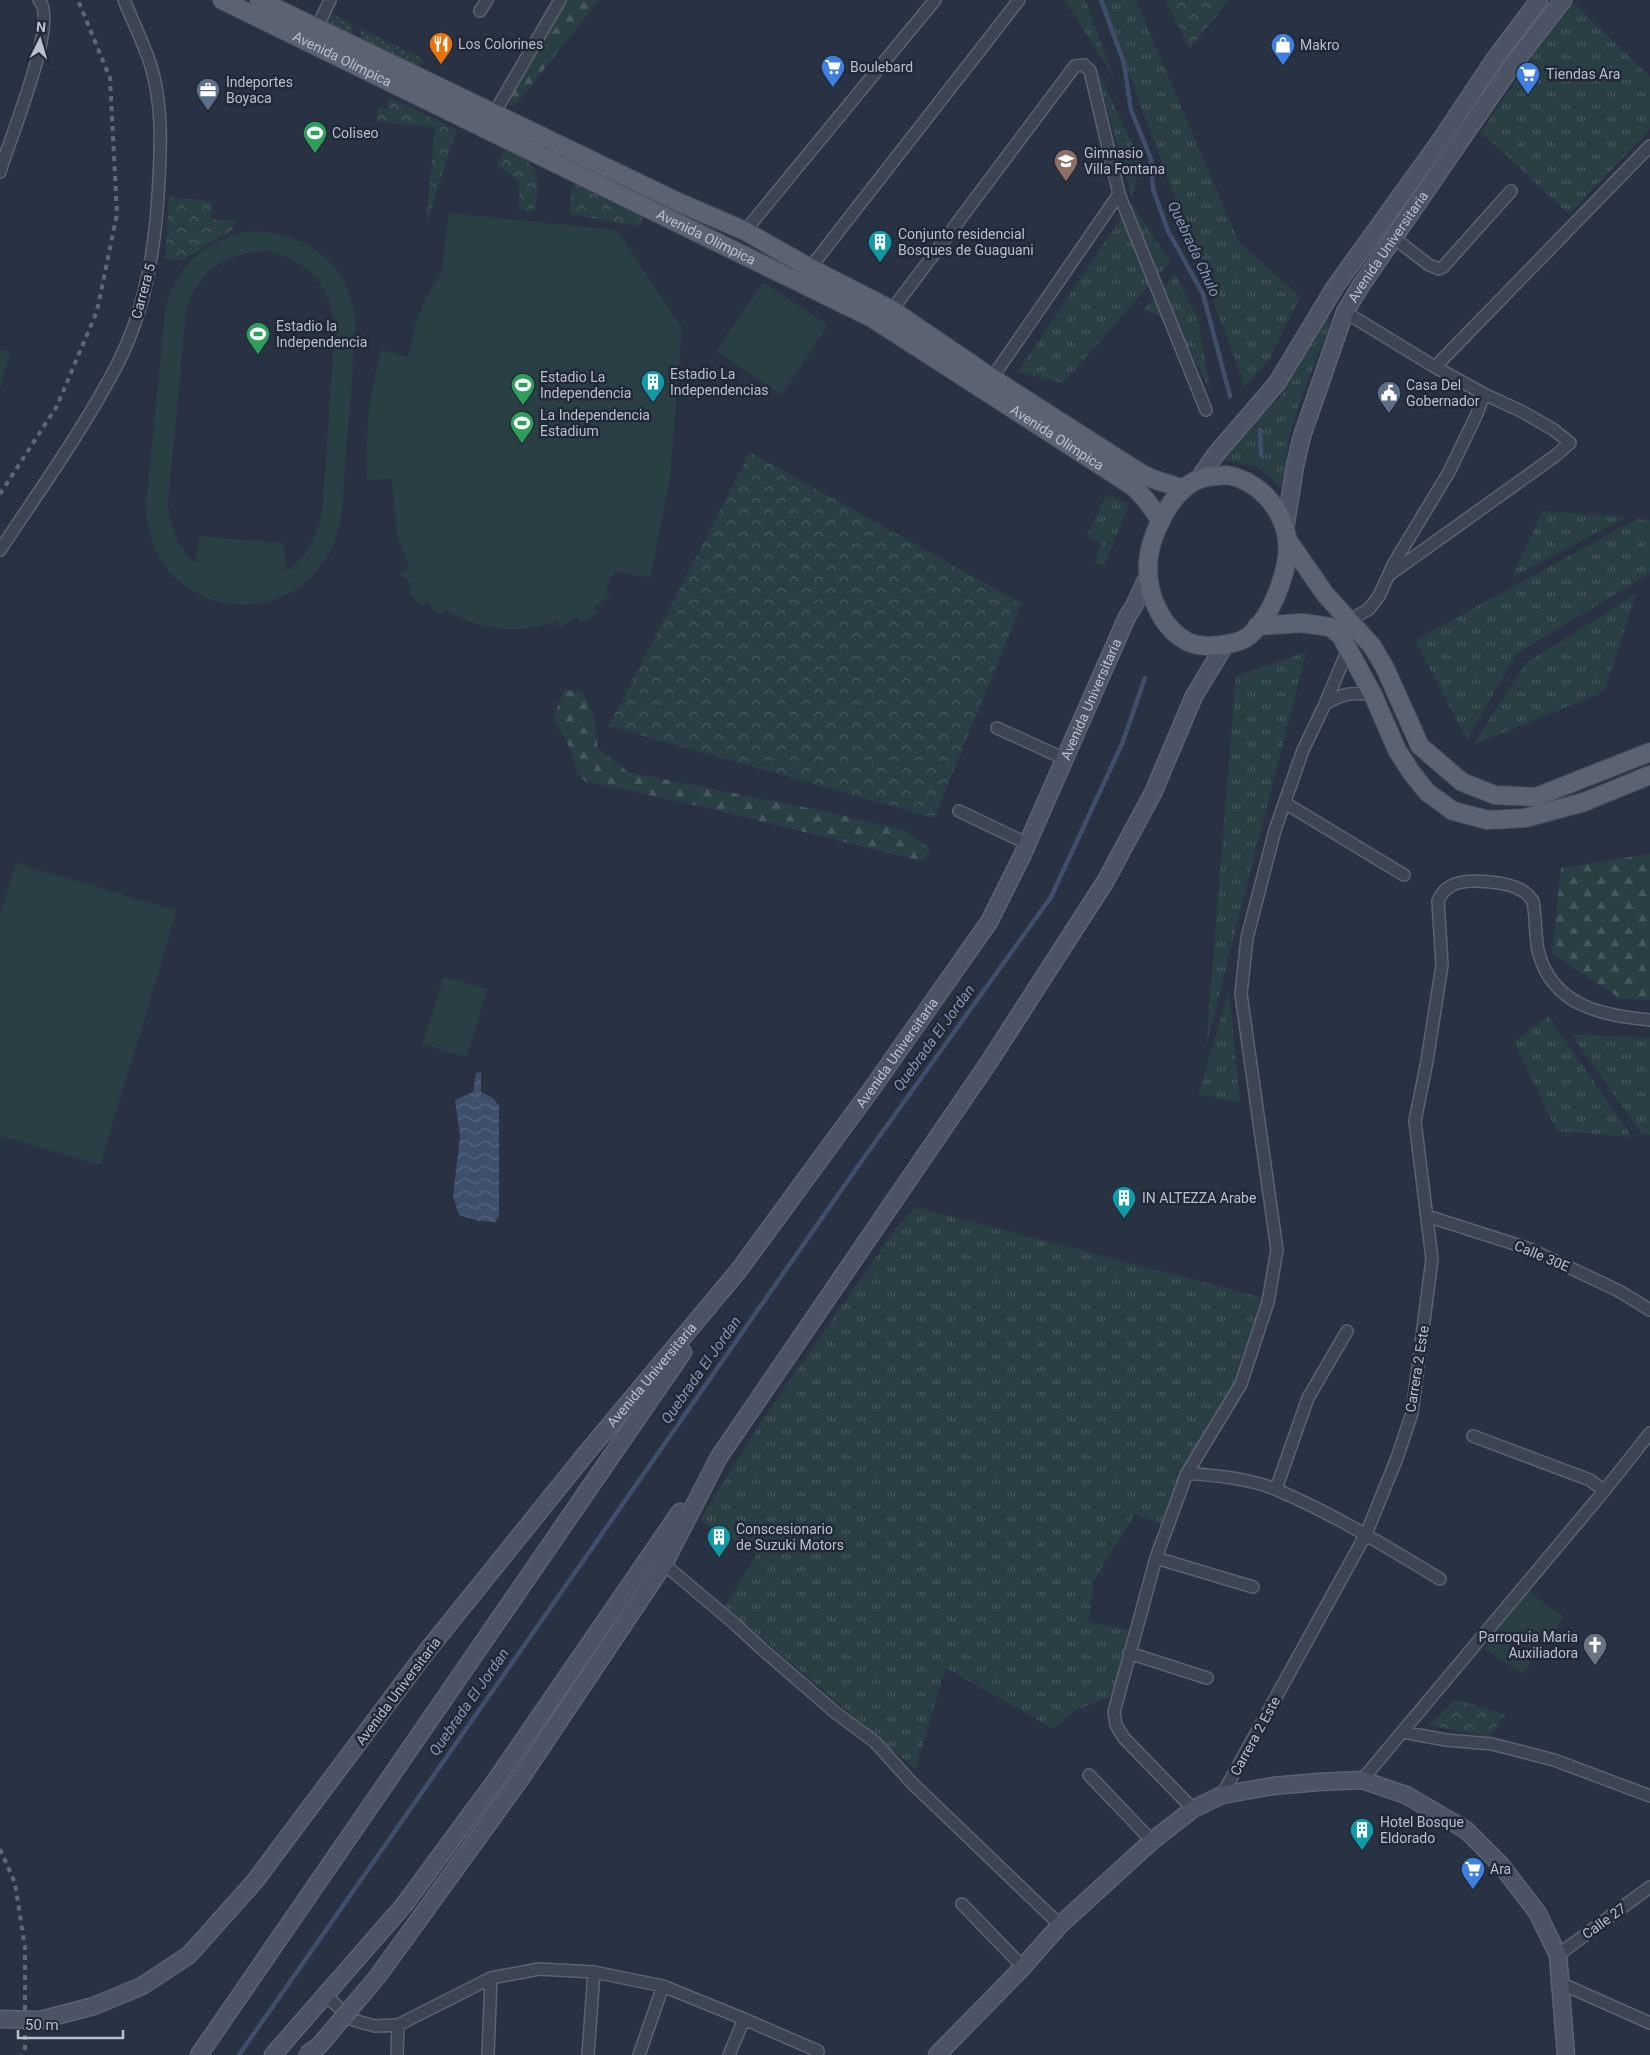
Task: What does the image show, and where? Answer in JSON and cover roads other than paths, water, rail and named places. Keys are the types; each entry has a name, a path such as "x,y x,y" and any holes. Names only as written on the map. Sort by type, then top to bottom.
{"main road":[{"name":"Avenida Olimpica","path":"222,0 314,35 494,112 678,202 745,231 810,268 892,310 992,378 1142,474 1153,479 1191,484"},
{"name":"Avenida Olimpica","path":"259,0 314,35 486,128 872,318 1134,488 1161,520"},
{"name":"Avenida Universitaria","path":"1191,484 1277,383 1335,287 1440,141 1494,60 1539,0"},
{"name":"Avenida Universitaria","path":"1286,534 1295,466 1302,436 1345,312 1360,287 1511,67 1563,0"},
{"path":"1286,534 1284,571 1278,594 1266,616 1248,636 1225,645 1202,646 1181,639 1165,625 1154,604 1148,576 1149,553 1161,520 1171,503 1191,484 1227,475 1238,477 1250,483 1270,499 1277,509 1286,534 1326,594 1372,646 1385,668 1420,746 1462,782 1495,795 1536,797 1650,752"},
{"name":"Avenida Universitaria","path":"0,2019 40,2020 94,2006 142,1986 189,1955 255,1882 427,1651 584,1456 739,1270 873,1087 989,922 1028,844 1127,617 1138,599 1148,576"},
{"path":"1257,626 1302,623 1330,627 1336,632 1349,646 1373,694 1397,750 1411,772 1427,792 1453,810 1488,820 1525,818 1584,802 1650,776"},
{"path":"273,2055 404,1905 490,1788 989,1062 1105,882 1153,793 1194,696 1225,645"},
{"path":"199,2055 739,1270"},
{"path":"306,2055 319,2046 378,1976 519,1781 664,1564 719,1457"},
{"path":"937,2055 1060,1925 1152,1841 1193,1810 1222,1795 1272,1786 1362,1780 1406,1795 1466,1830 1500,1864 1537,1912 1558,1955 1566,2055"}],"street":[{"path":"0,172 28,89 43,36 45,15 42,3 39,0"},
{"name":"Carrera 5","path":"0,550 91,411 117,364 138,317 152,259 158,204 162,134 159,102 151,66 124,0"},
{"path":"314,35 330,0"},
{"path":"480,11 487,0"},
{"path":"486,128 560,0"},
{"path":"745,231 935,0"},
{"path":"810,268 1019,0"},
{"path":"892,310 1075,66 1084,65 1090,71 1119,194 1206,410"},
{"path":"1435,367 1650,146"},
{"path":"1394,238 1429,265 1438,269 1443,267 1511,191"},
{"path":"992,378 1119,194"},
{"path":"1345,312 1435,367 1484,394 1524,412 1554,430 1570,443 1555,456 1388,575"},
{"path":"1348,621 1369,609 1378,596 1412,530 1449,472 1476,416 1484,394"},
{"path":"1193,1810 1124,1738 1116,1726 1114,1712 1156,1558 1187,1473 1241,1384 1268,1302 1277,1250 1241,994 1247,938 1275,830 1303,750 1325,704 1349,646"},
{"path":"1325,704 1339,695 1373,694"},
{"path":"997,728 1065,759"},
{"path":"1285,802 1404,875"},
{"path":"959,811 1028,844"},
{"name":"Carrera 2 Este","path":"1222,1795 1366,1534 1397,1458 1412,1413 1432,1259 1415,1121 1427,1061 1442,965 1438,901 1442,894 1452,885 1471,882 1505,884 1522,890 1533,901 1538,954 1549,978 1562,994 1592,1010 1621,1017 1650,1020"},
{"name":"Calle 30E","path":"1427,1216 1530,1249 1619,1291 1650,1310"},
{"path":"1276,1489 1308,1398 1347,1331"},
{"path":"1362,1780 1604,1491 1650,1433"},
{"path":"1473,1436 1590,1480 1604,1491"},
{"path":"1187,1473 1234,1478 1276,1489 1366,1534 1440,1579"},
{"path":"1156,1558 1253,1587"},
{"path":"664,1564 736,1624 836,1713 875,1742 912,1783 1060,1925"},
{"path":"1129,1653 1207,1678"},
{"path":"1403,1732 1446,1740 1492,1744 1554,1760 1650,1796"},
{"path":"1089,1775 1152,1841"},
{"name":"Calle 27","path":"1558,1955 1650,1887"},
{"path":"962,1904 1023,1966"},
{"path":"325,1996 353,2020 376,2026 398,2025 491,1978 539,1969 594,1972 662,1986 818,2051 817,2055"},
{"path":"588,2055 594,1972"},
{"path":"488,2055 491,1978"},
{"path":"1560,1983 1650,2023"},
{"path":"639,2055 662,1986"},
{"path":"729,2055 744,2019"},
{"path":"397,2055 398,2025"}],"water":[{"path":"481,1072 481,1092 493,1098 499,1106 499,1216 495,1222 479,1221 459,1215 453,1196 460,1136 455,1100 473,1092 476,1073"}],"waterway":[{"name":"Quebrada Chulo","path":"1101,0 1124,63 1131,110 1151,159 1153,189 1168,231 1203,294 1230,396"},
{"name":"Quebrada El Jordan","path":"1260,430 1261,455"},
{"name":"Quebrada El Jordan","path":"239,2055 863,1159 1051,897 1122,744 1145,678"}],"railway":[{"path":"0,494 57,406 97,311 117,214 110,78 78,0"},
{"path":"0,1849 15,1883 25,1948 25,2048 22,2055"}],"place":[{"name":"Los Colorines","path":"441,65"},
{"name":"Makro","path":"1283,66"},
{"name":"Boulebard","path":"833,88"},
{"name":"Tiendas Ara","path":"1528,95"},
{"name":"Indeportes Boyaca","path":"208,111"},
{"name":"Coliseo","path":"315,154"},
{"name":"Gimnasio Villa Fontana","path":"1066,182"},
{"name":"Conjunto residencial Bosques de Guaguani","path":"880,263"},
{"name":"Estadio la Independencia","path":"258,355"},
{"name":"Estadio La Independencias","path":"653,403"},
{"name":"Estadio La Independencia","path":"523,406"},
{"name":"Casa Del Gobernador","path":"1389,414"},
{"name":"La Independencia Estadium","path":"522,444"},
{"name":"IN ALTEZZA Arabe","path":"1124,1219"},
{"name":"Conscesionario de Suzuki Motors","path":"719,1558"},
{"name":"Parroquia Maria Auxiliadora","path":"1595,1666"},
{"name":"Hotel Bosque Eldorado","path":"1362,1851"},
{"name":"Ara","path":"1473,1890"}]}
